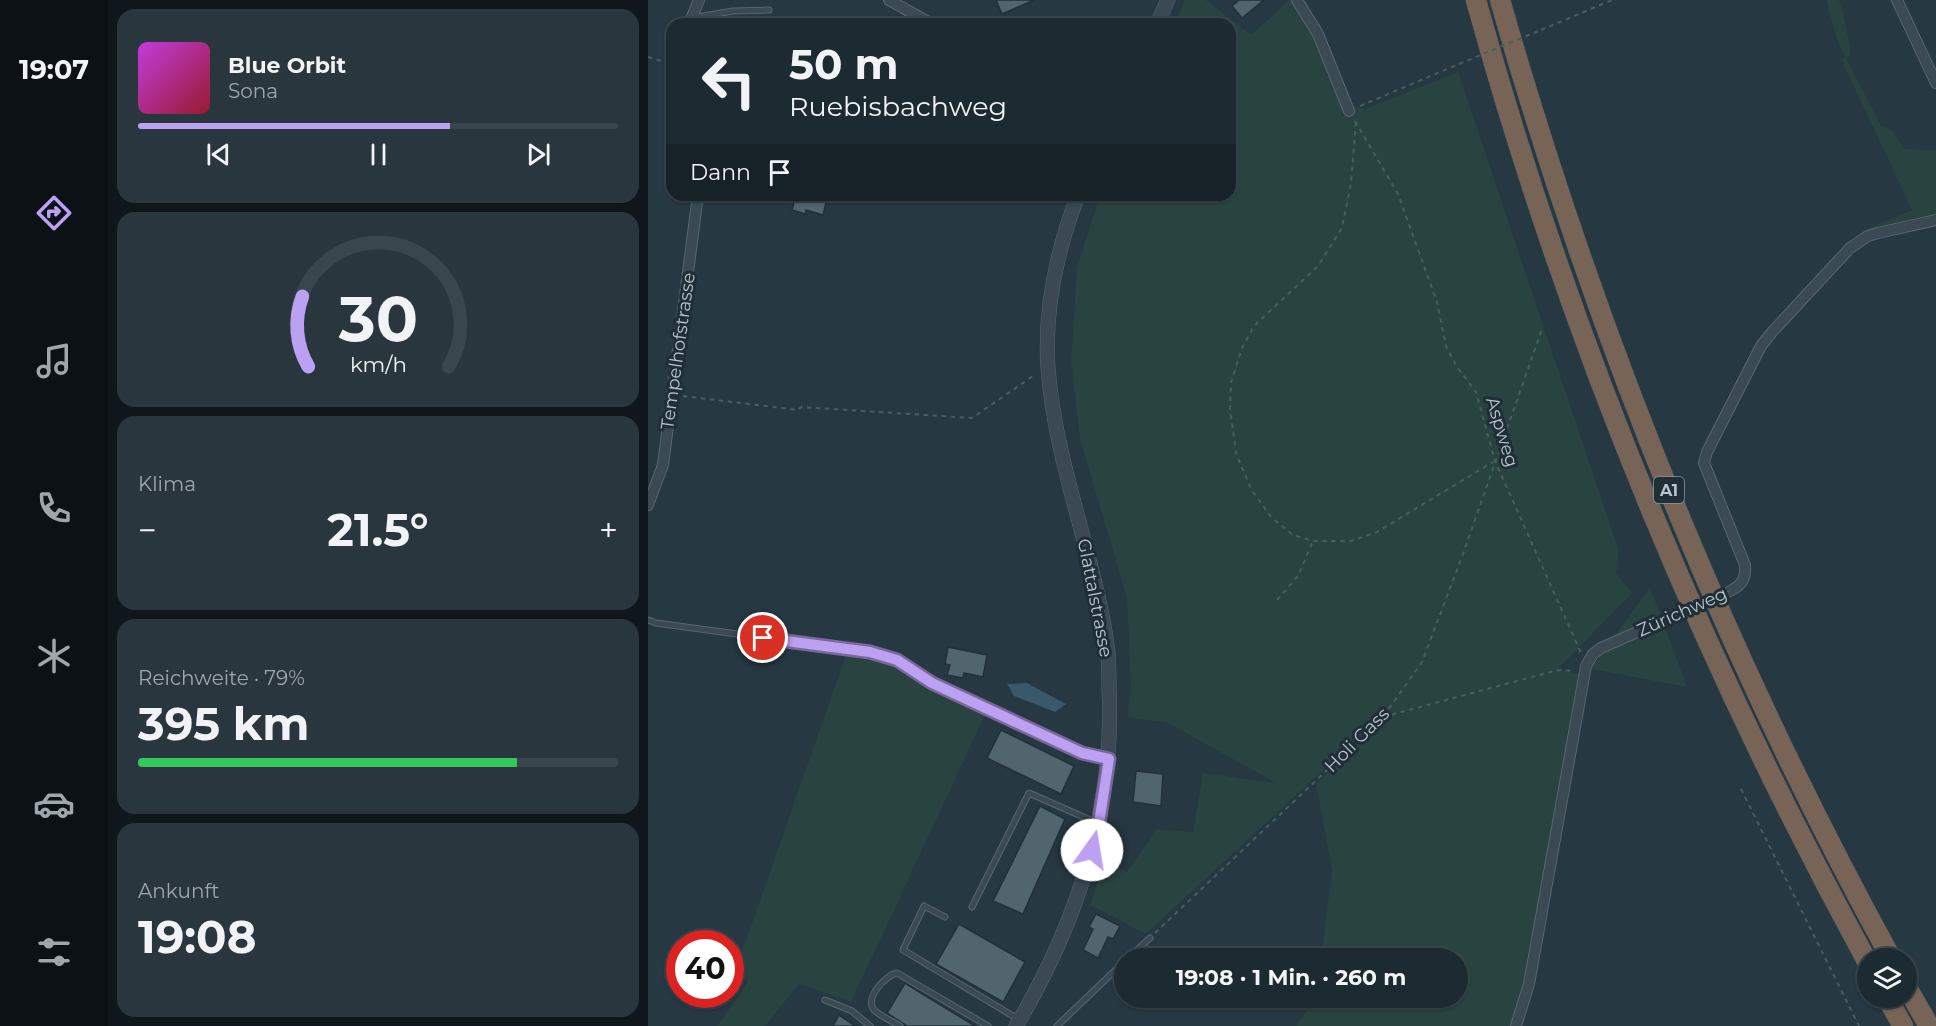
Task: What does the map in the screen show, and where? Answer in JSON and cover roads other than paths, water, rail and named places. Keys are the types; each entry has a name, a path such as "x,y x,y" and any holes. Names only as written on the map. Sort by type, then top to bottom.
{"highway":[{"name":"A1","path":"1476,0 1514,129 1553,248 1595,366 1649,503 1741,713 1801,837 1860,948"},
{"name":"A1","path":"1500,0 1575,241 1662,475 1762,703 1822,826 1886,948"},
{"path":"1917,1005 1929,1026"},
{"path":"1893,1008 1903,1026"}],"street":[{"path":"691,18 699,0"},
{"path":"889,0 921,18"},
{"path":"1160,18 1168,0"},
{"path":"1297,0 1318,34 1349,111"},
{"path":"1897,0 1936,83"},
{"name":"Tempelhofstrasse","path":"648,505 663,465 697,201"},
{"name":"Glattalstrasse","path":"1018,1023 1067,926 1099,823 1109,759 1111,723 1107,645 1092,568 1058,439 1048,368 1049,311 1052,287 1076,201"},
{"name":"Zürichweg","path":"1730,591 1743,581 1746,573 1745,565 1704,463 1707,452 1756,354 1773,331 1843,255 1858,242 1878,232 1936,220"},
{"name":"Zürichweg","path":"1516,1026 1529,984 1586,668 1593,654 1601,648 1678,614"}],"lane":[{"path":"703,18 733,11 769,10"},
{"path":"648,620 656,623 870,652 888,657 897,660 932,683 1082,753 1109,759"},
{"path":"972,907 1029,793 1099,823"},
{"path":"945,917 924,906 903,950 1018,1023"},
{"path":"1139,948 1150,938"},
{"path":"1057,1026 1114,971"},
{"path":"900,1026 874,1010 872,1004 872,997 884,978 897,973 988,1026"},
{"path":"825,1000 852,1011 870,1026"}],"water":[{"path":"1027,683 1066,704 1055,712 1014,696 1007,684"}]}
